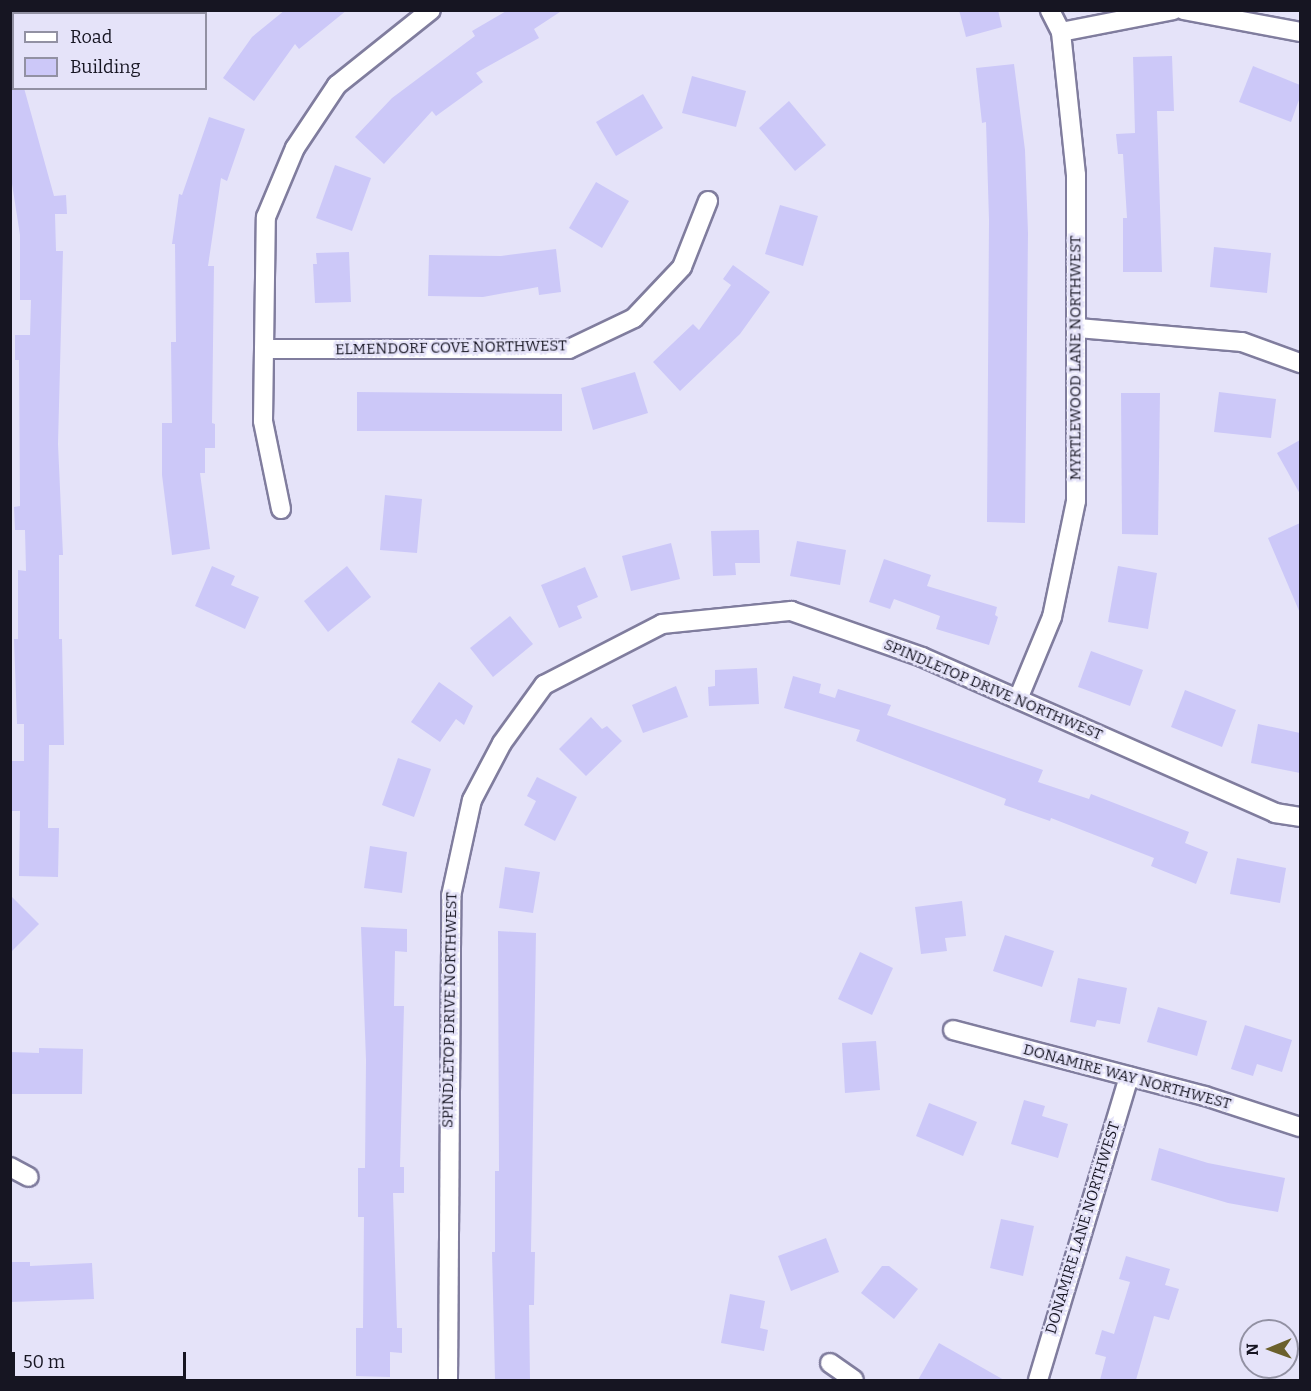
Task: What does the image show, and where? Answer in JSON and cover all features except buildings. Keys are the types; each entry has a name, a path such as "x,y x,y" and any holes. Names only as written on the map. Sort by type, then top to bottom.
{"street":[{"path":"281,509 263,421 266,217 295,148 337,85 431,10"},
{"name":"MYRTLEWOOD LANE NORTHWEST","path":"1018,699 1053,617 1076,501 1078,328 1076,176 1061,32 1050,10"},
{"path":"1061,32 1173,10"},
{"path":"1183,10 1300,32"},
{"name":"ELMENDORF COVE NORTHWEST","path":"264,349 569,349 634,318 682,267 708,201"},
{"path":"1078,328 1242,342 1300,363"},
{"name":"SPINDLETOP DRIVE NORTHWEST","path":"448,1380 451,896 472,800 502,743 544,685 662,624 791,611 922,657 1275,813 1300,817"},
{"name":"DONAMIRE WAY NORTHWEST","path":"953,1030 1129,1076 1300,1127"},
{"name":"DONAMIRE LANE NORTHWEST","path":"1038,1380 1129,1076"},
{"path":"10,1167 29,1177"},
{"path":"830,1363 854,1380"}]}
